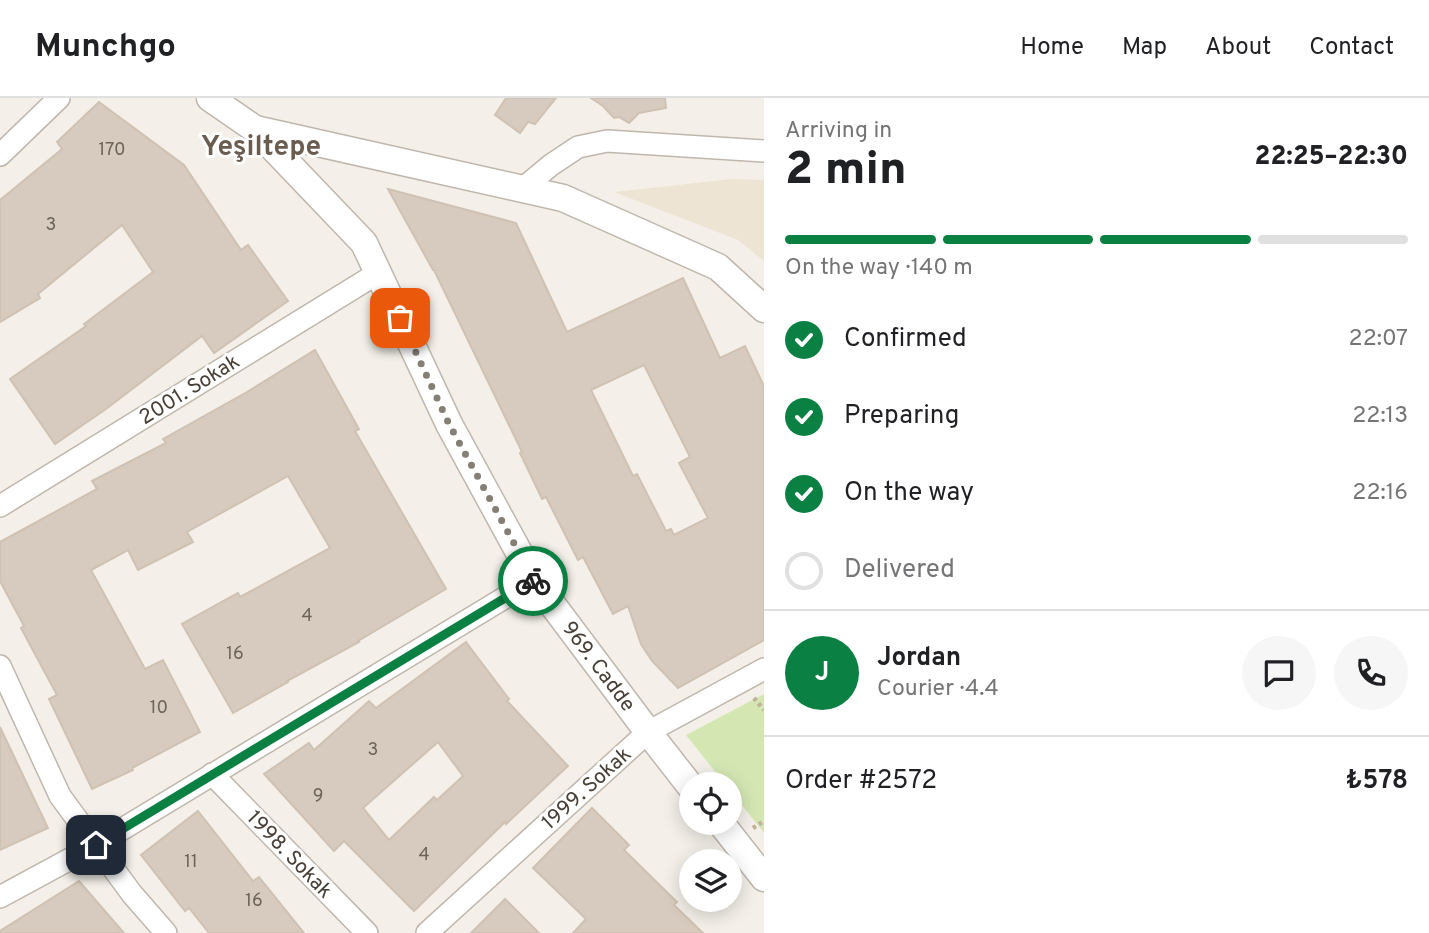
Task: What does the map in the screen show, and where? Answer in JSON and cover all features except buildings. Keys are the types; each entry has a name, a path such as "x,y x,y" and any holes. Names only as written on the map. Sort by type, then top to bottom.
{"street":[{"path":"0,155 59,98"},
{"name":"969. Cadde","path":"210,98 254,129 364,243 449,424 534,580 680,772"},
{"path":"254,129 563,198 718,267 764,309"},
{"path":"522,189 578,147 607,141 764,151"},
{"name":"2001. Sokak","path":"0,506 379,273"},
{"path":"0,897 96,845 534,580"},
{"path":"0,666 60,796 132,894 166,933"},
{"name":"1999. Sokak","path":"426,933 648,732 764,669"},
{"name":"1998. Sokak","path":"212,774 367,933"},
{"path":"730,835 764,878"}],"shaded area":[{"path":"731,179 764,180 764,261 738,240 614,192"}],"green space":[{"path":"764,694 764,833 742,805 742,772 715,772 686,735"}],"way so far":[{"path":"400,318 449,424 533,581"}],"district":[{"name":"Yeşiltepe","path":"261,145"}],"route":[{"path":"96,845 533,581"}]}
